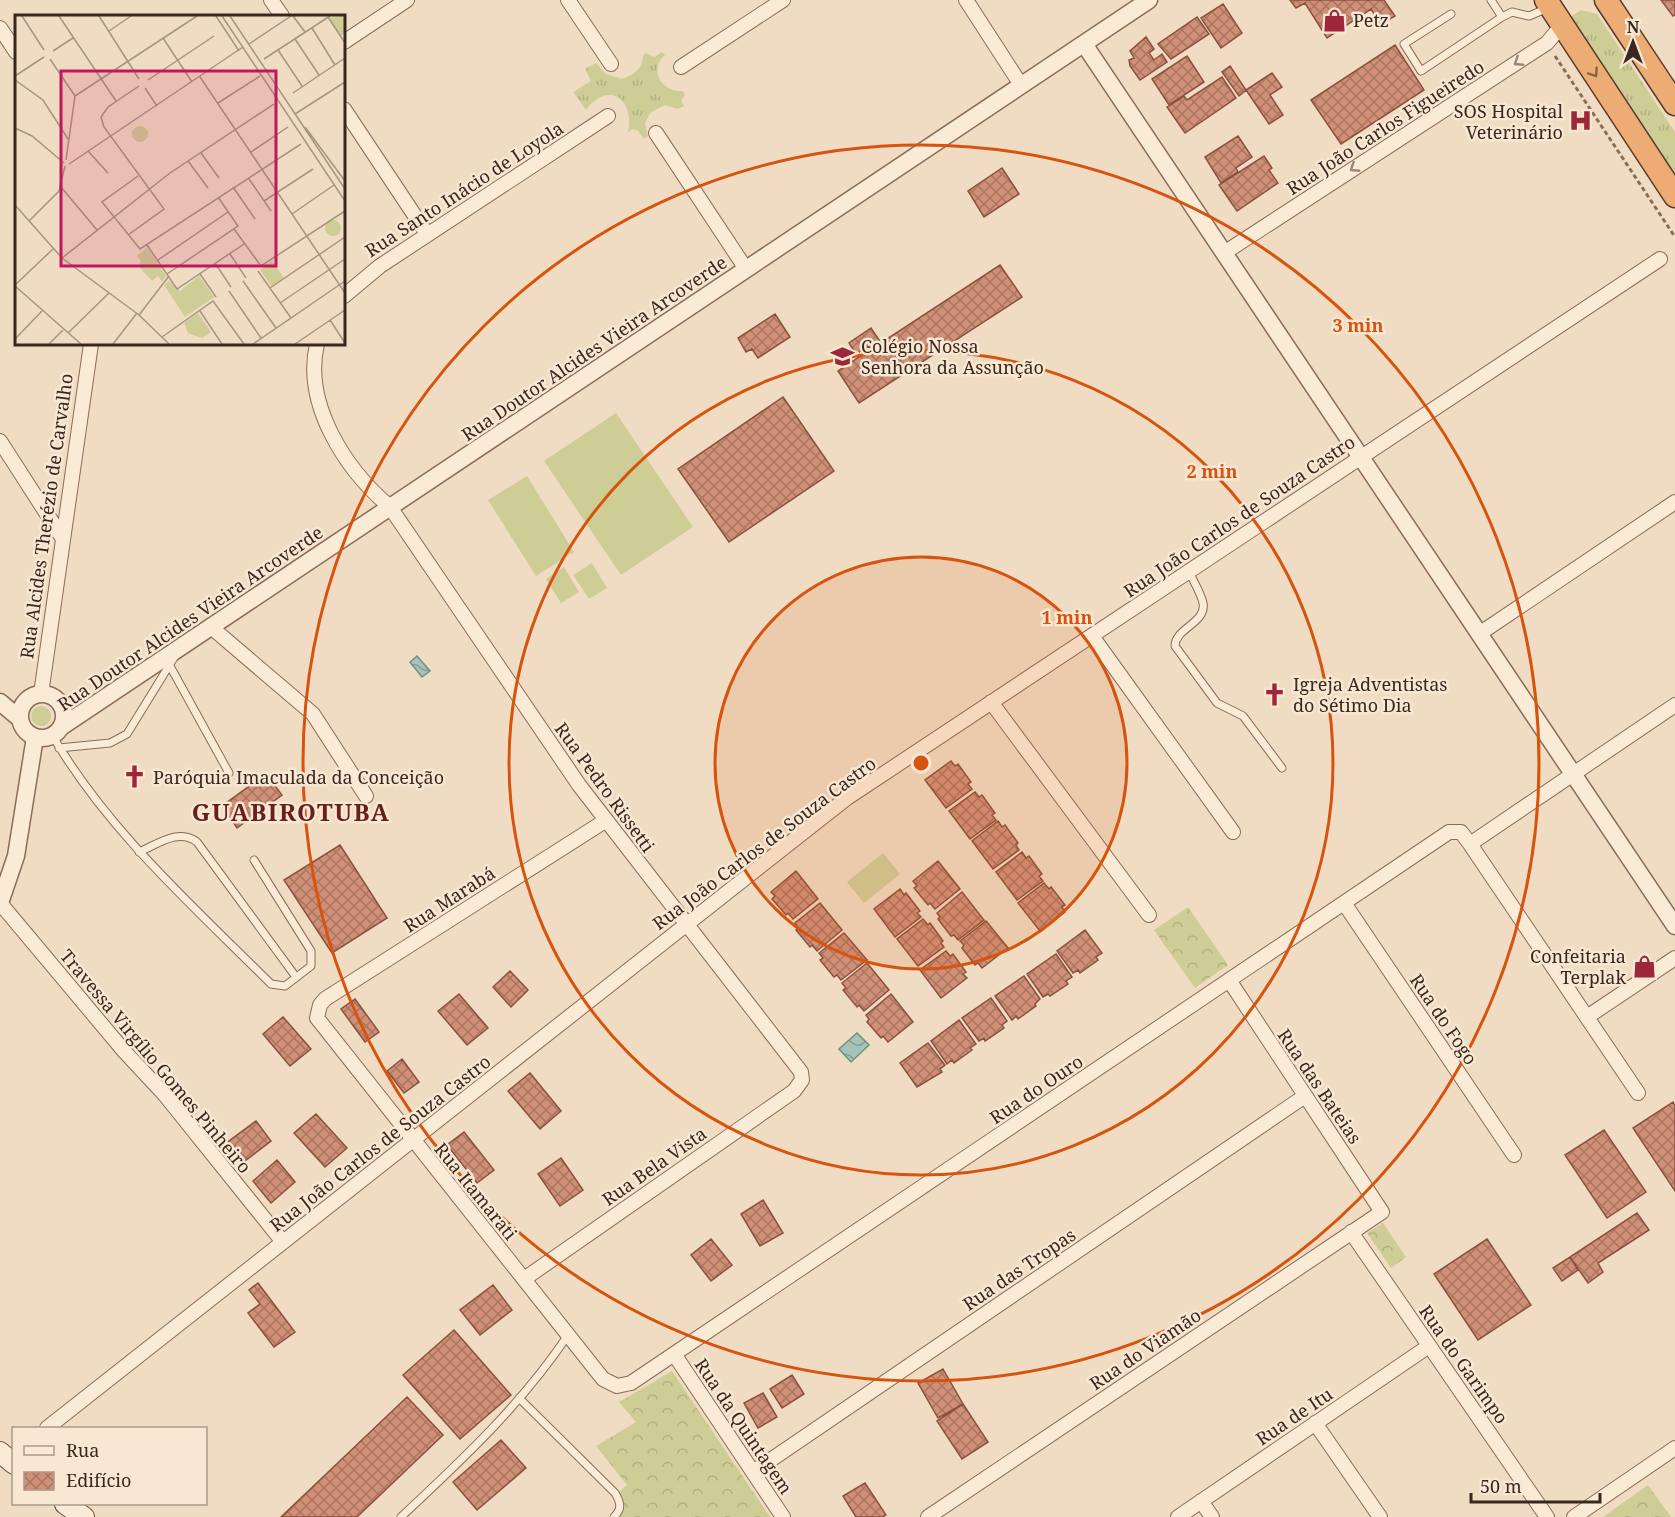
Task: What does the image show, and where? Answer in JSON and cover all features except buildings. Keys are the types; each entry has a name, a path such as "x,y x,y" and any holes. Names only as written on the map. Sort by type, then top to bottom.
{"highway":[{"path":"1606,0 1675,104"},
{"path":"1554,8 1675,196"}],"main road":[{"path":"68,1505 84,1517"}],"street":[{"path":"271,0 281,15"},
{"path":"345,41 407,0"},
{"path":"568,0 611,64"},
{"path":"681,67 783,0"},
{"path":"966,0 1021,85"},
{"name":"Rua Doutor Alcides Vieira Arcoverde","path":"52,737 178,649 1149,0"},
{"name":"Rua João Carlos Figueiredo","path":"1224,253 1547,43 1554,8"},
{"path":"0,28 15,50"},
{"path":"1084,44 1675,926"},
{"path":"345,111 427,234"},
{"name":"Rua Santo Inácio de Loyola","path":"345,295 364,277 427,234 608,116"},
{"path":"656,133 746,269"},
{"name":"Rua João Carlos de Souza Castro","path":"48,1427 847,798 1660,259"},
{"name":"Rua Alcides Therézio de Carvalho","path":"41,694 91,345"},
{"path":"317,345 314,377 322,415 332,435 369,488 390,507"},
{"path":"0,441 63,539"},
{"path":"1479,634 1675,502"},
{"name":"Rua Pedro Rissetti","path":"390,507 605,821 799,1067 802,1080"},
{"path":"211,627 314,714 366,796"},
{"path":"1092,636 1233,832"},
{"path":"0,903 52,737 64,714 54,697 41,694 33,696 22,705 20,720"},
{"path":"0,702 20,720 25,730 52,737"},
{"path":"991,702 1149,915"},
{"path":"1638,1093 1470,844 1675,705"},
{"name":"Rua Marabá","path":"318,1011 325,999 605,821"},
{"name":"Rua do Ouro","path":"617,1386 631,1383 1449,832 1455,830 1461,832 1470,844"},
{"name":"Travessa Virgílio Gomes Pinheiro","path":"0,903 124,1052 165,1095 283,1242"},
{"name":"Rua do Fogo","path":"1344,903 1514,1155"},
{"path":"1587,1017 1675,958"},
{"name":"Rua das Bateias","path":"1228,980 1382,1212"},
{"name":"Rua Itamarati","path":"318,1011 320,1024 603,1379 617,1386"},
{"name":"Rua Bela Vista","path":"524,1279 794,1090 802,1080"},
{"name":"Rua das Tropas","path":"753,1472 1305,1096"},
{"name":"Rua do Viamão","path":"928,1517 1382,1212"},
{"name":"Rua do Garimpo","path":"1351,1232 1547,1517"},
{"name":"Rua de Itu","path":"1178,1517 1430,1346"},
{"name":"Rua da Quintagem","path":"674,1354 783,1517"},
{"path":"1315,1423 1380,1517"},
{"path":"1574,1517 1675,1448"},
{"path":"1201,1501 1212,1517"}],"lane":[{"path":"1491,0 1502,17"},
{"path":"1451,14 1404,44 1421,71 1512,12 1529,16 1554,8"},
{"path":"1189,572 1203,606 1202,615 1176,638 1175,646 1217,703 1243,716 1282,768"},
{"path":"52,737 111,743 120,740 136,723 178,649"},
{"path":"170,666 229,772"},
{"path":"52,737 139,852 271,984 285,986 311,966 311,951 254,860"},
{"path":"139,852 178,835 188,835 197,842 296,977"},
{"path":"401,1517 490,1434 551,1361 568,1335"},
{"path":"519,1398 615,1493 620,1503 619,1511 614,1517"}],"path":[{"path":"1559,61 1675,237"}],"green space":[{"path":"1581,10 1597,14 1675,132 1675,180 1567,19"},
{"path":"662,52 665,55 658,67 660,79 669,88 683,91 685,95 681,100 684,106 678,109 665,105 651,112 645,123 648,136 644,139 638,131 633,129 628,132 627,110 618,97 603,96 594,101 586,110 573,92 591,81 585,69 596,63 606,74 622,79 637,70 646,53 654,57"},
{"path":"616,413 693,527 621,575 544,461"},
{"path":"527,476 574,552 536,576 488,500"},
{"path":"592,563 607,588 589,599 573,575"},
{"path":"564,567 579,592 561,603 546,579"},
{"path":"41,706 48,709 51,716 48,723 41,726 34,723 31,716 34,709"},
{"path":"883,853 900,874 864,903 847,882"},
{"path":"1188,907 1228,965 1195,988 1154,930"},
{"path":"1383,1223 1406,1257 1391,1268 1367,1233"},
{"path":"672,1371 770,1517 617,1517 623,1509 619,1492 627,1485 596,1446 636,1422 619,1402"},
{"path":"1648,1485 1671,1517 1603,1517"}],"water":[{"path":"417,656 430,671 422,677 410,662"},
{"path":"857,1033 869,1045 851,1062 839,1049"}],"place":[{"name":"Petz","path":"1335,20"},
{"name":"SOS Hospital Veterinário","path":"1581,121"},
{"name":"Colégio Nossa Senhora da Assunção","path":"843,356"},
{"name":"Igreja Adventistas do Sétimo Dia","path":"1275,694"},
{"name":"Paróquia Imaculada da Conceição","path":"135,777"},
{"name":"Confeitaria Terplak","path":"1644,966"}],"district":[{"name":"GUABIROTUBA","path":"291,811"}]}
